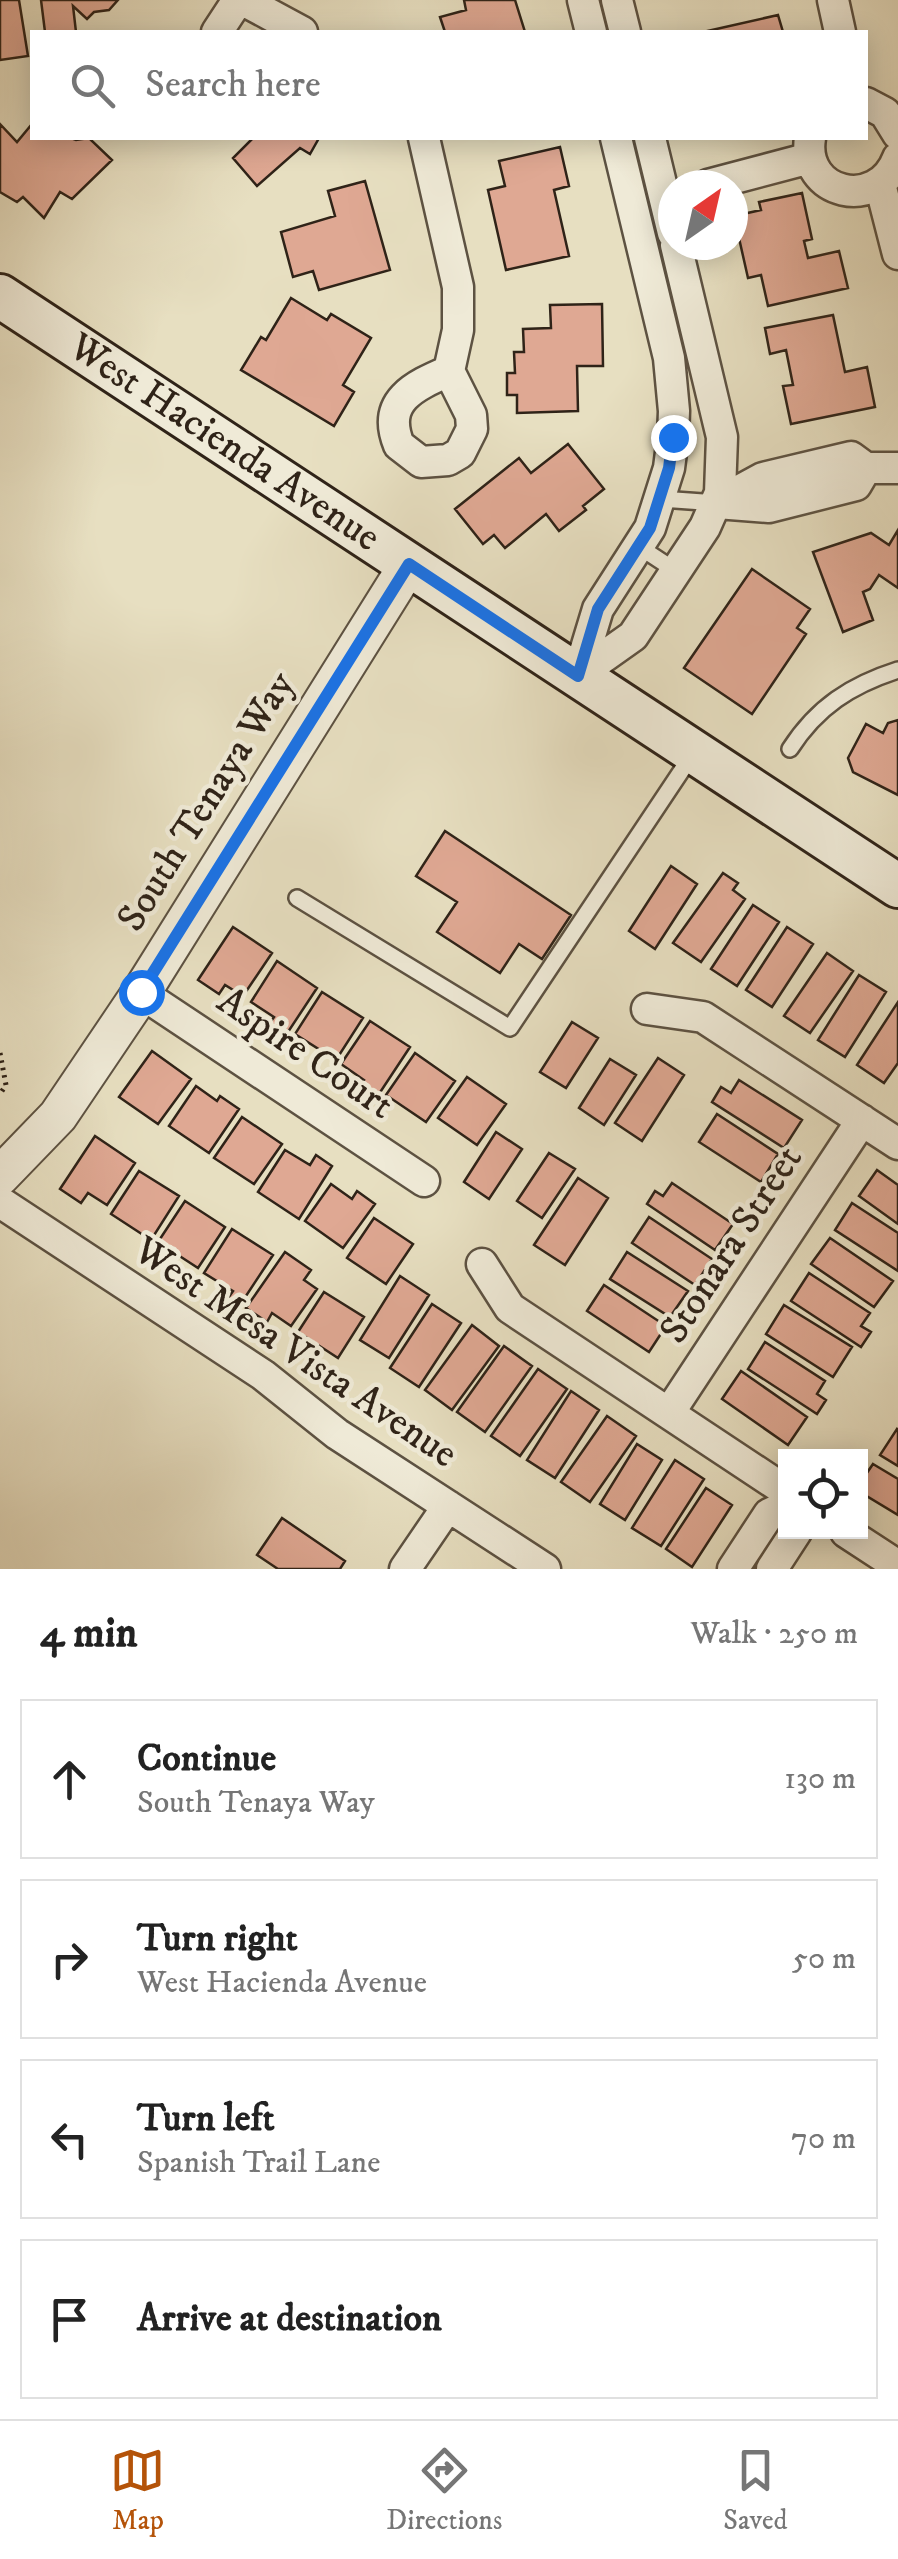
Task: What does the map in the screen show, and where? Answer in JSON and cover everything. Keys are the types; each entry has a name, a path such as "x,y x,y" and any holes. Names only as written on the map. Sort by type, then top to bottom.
{"main road":[{"name":"West Hacienda Avenue","path":"0,296 898,886"}],"street":[{"path":"218,30 241,0 298,30"},
{"path":"583,0 590,30"},
{"path":"617,0 624,30"},
{"path":"833,0 840,30"},
{"path":"868,104 885,113 898,134"},
{"path":"424,140 458,287 458,330 449,371"},
{"path":"578,676 598,609 650,528 661,499 673,437 672,384 616,140"},
{"path":"651,140 660,170"},
{"path":"748,170 810,148 816,170 835,187 860,192 880,184 892,172 898,158"},
{"path":"880,184 898,254"},
{"path":"632,203 658,196"},
{"path":"578,676 633,636 706,527 716,503 723,474 722,438 680,260"},
{"path":"716,503 763,478 851,458 866,468 898,468"},
{"name":"South Tenaya Way","path":"0,1176 58,1116 141,992 409,564"},
{"name":"Aspire Court","path":"141,992 424,1181"},
{"path":"647,1009 703,1017 898,1144"},
{"name":"Stonara Street","path":"669,1413 862,1120"},
{"name":"West Mesa Vista Avenue","path":"0,1202 263,1375 337,1434 545,1569"},
{"path":"482,1264 510,1308 778,1486"},
{"path":"405,1569 448,1506"},
{"path":"734,1569 770,1514 778,1510"},
{"path":"772,1569 791,1539"},
{"path":"857,1539 898,1566"}],"lane":[{"path":"661,499 716,503"},
{"path":"638,546 676,571"},
{"path":"790,749 809,722 834,699 855,686 898,670"},
{"path":"297,898 510,1028 694,752"}],"path":[{"path":"0,1053 6,1085 0,1094"}],"building":[{"path":"0,0 19,0 28,56 0,60"},
{"path":"41,0 118,0 109,10 94,12 87,19 73,6 76,30 45,30"},
{"path":"464,0 515,0 524,30 444,30 440,17 466,10"},
{"path":"778,15 782,30 712,30"},
{"path":"0,124 17,142 30,126 30,140 91,140 112,160 72,199 60,192 44,218 23,197 17,202 0,192"},
{"path":"251,140 318,140 310,154 300,148 257,186 233,158"},
{"path":"560,147 569,186 554,190 569,256 506,270 488,190 505,186 499,161"},
{"path":"365,181 390,270 319,290 313,271 293,277 281,232 335,216 328,191"},
{"path":"802,193 812,239 804,241 808,258 839,251 848,288 768,306 761,275 748,278 744,260 748,260 748,213 761,210 759,202"},
{"path":"291,298 327,320 331,314 371,338 343,385 354,392 334,426 241,370 261,337 266,340"},
{"path":"602,304 603,366 577,366 578,411 517,413 517,395 507,395 507,373 515,373 514,352 524,352 523,329 551,328 550,305"},
{"path":"833,315 845,372 867,367 875,407 791,424 783,386 793,385 786,350 770,354 765,328"},
{"path":"568,444 604,489 583,506 586,510 559,531 546,514 505,548 494,535 483,544 455,509 519,458 531,473"},
{"path":"898,530 898,588 879,575 870,589 863,592 873,620 843,632 813,552 871,533 889,545"},
{"path":"752,569 810,609 797,628 806,634 752,714 684,668"},
{"path":"898,720 898,795 853,772 848,758 866,724 883,733 888,723"},
{"path":"445,831 571,915 542,959 519,944 500,973 437,932 457,902 416,876"},
{"path":"671,866 697,884 655,949 629,931"},
{"path":"723,873 738,883 733,890 745,899 701,962 673,943"},
{"path":"753,905 779,922 737,986 711,969"},
{"path":"233,927 272,953 243,996 225,985 219,994 198,980"},
{"path":"787,927 813,944 772,1007 746,990"},
{"path":"827,953 853,971 810,1033 784,1016"},
{"path":"277,961 317,988 286,1035 269,1024 274,1017 251,1002"},
{"path":"859,975 886,992 845,1057 818,1040"},
{"path":"322,992 363,1018 336,1060 295,1034"},
{"path":"898,1002 898,1063 884,1083 857,1065"},
{"path":"370,1021 410,1047 375,1100 358,1089 364,1080 341,1064"},
{"path":"572,1022 598,1038 566,1088 540,1072"},
{"path":"152,1051 191,1079 158,1124 119,1097"},
{"path":"415,1053 455,1081 426,1122 386,1095"},
{"path":"658,1058 684,1075 642,1141 615,1123"},
{"path":"610,1059 636,1075 604,1125 579,1108"},
{"path":"467,1077 506,1104 477,1145 438,1118"},
{"path":"739,1080 802,1120 784,1148 712,1102 721,1087 731,1093"},
{"path":"196,1086 217,1101 220,1096 239,1109 209,1153 169,1126"},
{"path":"717,1114 778,1154 761,1182 699,1142"},
{"path":"242,1117 282,1144 254,1184 214,1158"},
{"path":"496,1132 522,1149 489,1199 464,1182"},
{"path":"95,1136 135,1163 107,1205 88,1193 81,1203 60,1189"},
{"path":"285,1150 310,1165 316,1155 332,1166 299,1219 258,1192"},
{"path":"549,1153 575,1169 542,1218 517,1201"},
{"path":"877,1170 898,1185 898,1224 859,1196"},
{"path":"139,1171 179,1196 151,1240 111,1214"},
{"path":"578,1178 608,1198 565,1265 534,1245"},
{"path":"672,1183 733,1224 715,1250 647,1204 655,1191 663,1196"},
{"path":"331,1184 352,1199 357,1191 375,1204 343,1248 305,1221"},
{"path":"185,1201 225,1227 198,1268 158,1242"},
{"path":"852,1203 898,1233 898,1271 835,1230"},
{"path":"649,1217 712,1259 695,1285 632,1243"},
{"path":"374,1218 413,1244 386,1284 347,1258"},
{"path":"232,1229 273,1255 238,1308 226,1301 233,1291 204,1273"},
{"path":"830,1238 893,1281 874,1307 811,1264"},
{"path":"285,1252 311,1270 304,1280 317,1289 291,1326 272,1313 267,1322 246,1308"},
{"path":"627,1252 688,1291 670,1317 610,1279"},
{"path":"809,1273 870,1313 861,1326 871,1332 861,1347 791,1301"},
{"path":"400,1276 429,1295 389,1358 360,1340"},
{"path":"604,1285 666,1326 649,1352 587,1311"},
{"path":"324,1292 364,1317 338,1358 298,1332"},
{"path":"432,1304 461,1323 419,1387 390,1368"},
{"path":"784,1305 852,1347 833,1377 766,1334"},
{"path":"472,1325 499,1346 452,1410 425,1390"},
{"path":"765,1342 825,1381 817,1394 826,1400 817,1414 748,1369"},
{"path":"504,1346 532,1366 485,1432 457,1412"},
{"path":"538,1369 567,1389 520,1456 491,1436"},
{"path":"741,1371 807,1417 788,1445 722,1399"},
{"path":"571,1391 599,1410 555,1478 527,1460"},
{"path":"607,1416 636,1436 590,1502 561,1482"},
{"path":"898,1430 898,1466 880,1455"},
{"path":"637,1444 662,1460 625,1520 600,1504"},
{"path":"675,1460 704,1479 661,1546 632,1528"},
{"path":"873,1464 898,1479 898,1515 868,1497 868,1471"},
{"path":"706,1488 732,1505 692,1567 666,1549"},
{"path":"282,1518 345,1561 340,1569 278,1569 257,1555"}],"route":[{"path":"141,992 409,564 578,676 598,609 650,528 669,468 673,437"}]}
